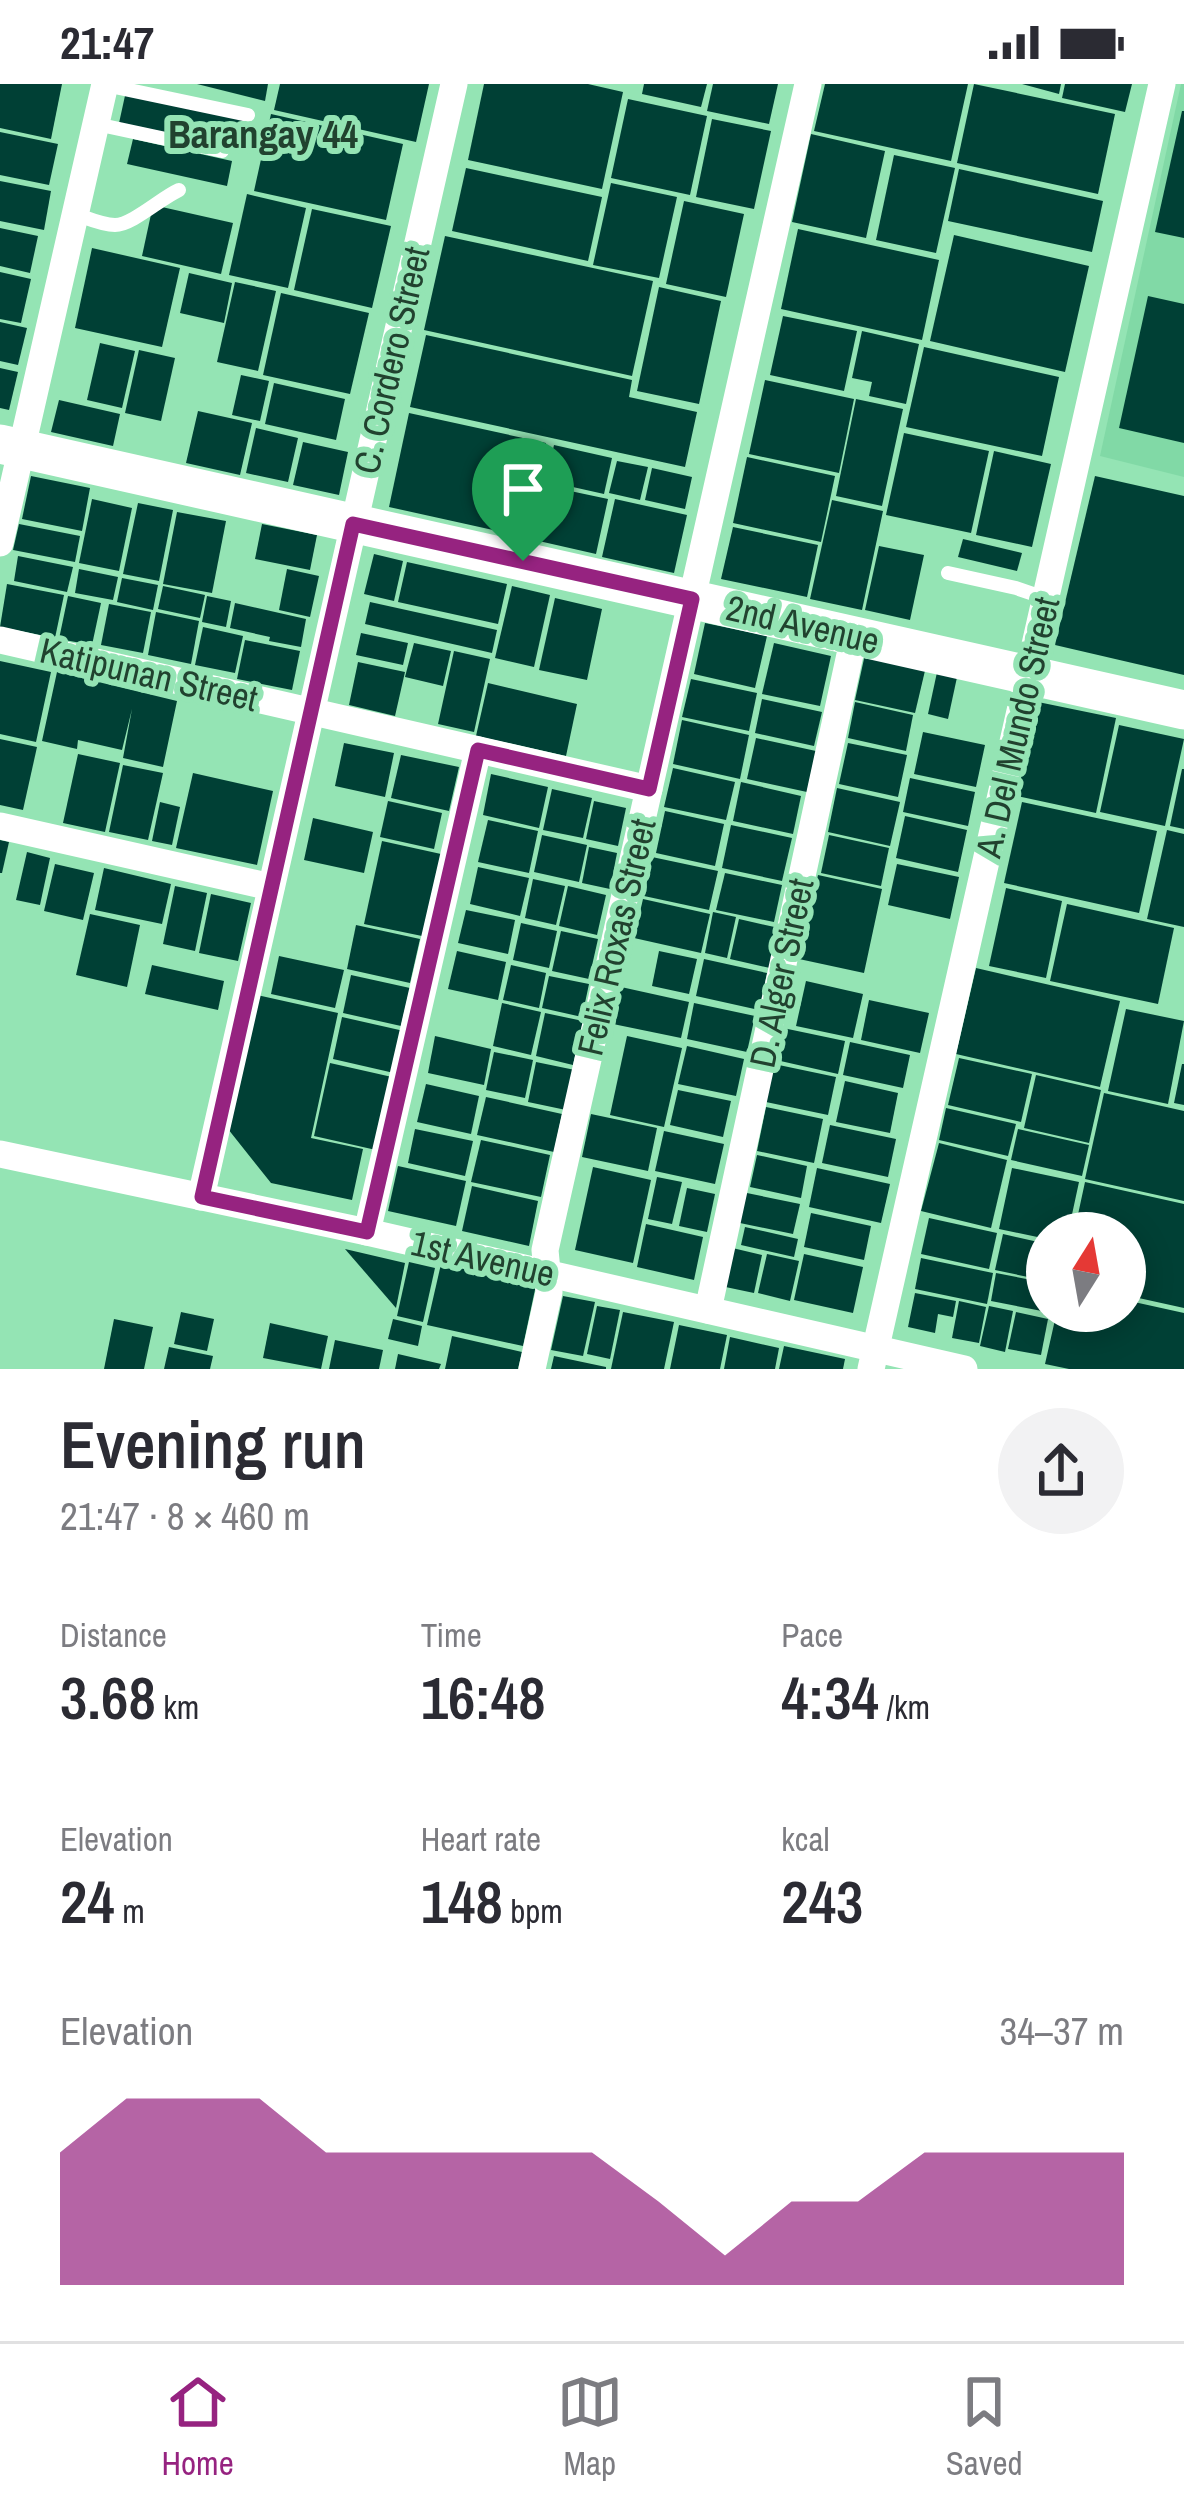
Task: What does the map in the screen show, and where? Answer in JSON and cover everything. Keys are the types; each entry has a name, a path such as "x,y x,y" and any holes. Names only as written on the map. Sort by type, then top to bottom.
{"street":[{"path":"0,542 11,446 75,214 105,84"},
{"name":"C. Cordero Street","path":"202,1197 454,84"},
{"name":"Felix Roxas Street","path":"532,1369 549,1292 545,1250 808,84"},
{"name":"A. Del Mundo Street","path":"874,1359 1162,84"},
{"name":"2nd Avenue","path":"11,446 1184,710"},
{"name":"D. Alger Street","path":"708,1310 854,636"},
{"name":"Katipunan Street","path":"0,640 649,789"},
{"path":"367,1232 478,750"},
{"path":"0,826 271,887"},
{"name":"1st Avenue","path":"0,1154 546,1272 708,1310 874,1359 964,1369"}],"lane":[{"path":"105,84 248,115"},
{"path":"96,124 222,151"},
{"path":"75,214 117,225 128,223 179,190"},
{"path":"948,573 1046,598"}],"shaded area":[{"path":"1184,84 1184,477 1100,456"}],"building":[{"path":"0,84 62,84 51,139 0,128"},
{"path":"197,84 268,84 265,101"},
{"path":"280,84 429,84 416,142 274,110"},
{"path":"484,84 588,84 623,92 602,189 468,160"},
{"path":"644,84 707,84 701,107 642,94"},
{"path":"713,84 778,84 769,124 707,111"},
{"path":"825,84 968,84 951,161 814,131"},
{"path":"974,84 1115,114 1098,194 957,163"},
{"path":"1022,84 1061,84 1059,94"},
{"path":"1065,84 1132,84 1125,112 1062,98"},
{"path":"126,91 247,118 239,150 119,123"},
{"path":"628,99 707,116 690,195 611,178"},
{"path":"1184,111 1184,238 1155,232"},
{"path":"271,114 403,144 386,220 254,191"},
{"path":"712,119 771,131 754,209 696,197"},
{"path":"0,132 58,144 49,185 0,175"},
{"path":"811,134 885,151 866,238 792,222"},
{"path":"133,139 232,161 227,186 127,164"},
{"path":"894,155 955,168 936,253 876,240"},
{"path":"466,168 602,197 588,261 452,231"},
{"path":"959,169 1103,201 1092,252 948,221"},
{"path":"0,181 51,191 44,230 0,221"},
{"path":"611,183 677,197 659,278 593,265"},
{"path":"247,194 306,208 288,288 229,275"},
{"path":"684,201 744,214 726,297 666,284"},
{"path":"153,205 233,223 221,274 142,256"},
{"path":"312,209 391,226 372,308 294,290"},
{"path":"0,228 38,236 30,273 0,266"},
{"path":"798,229 939,260 922,340 781,309"},
{"path":"954,235 1089,266 1065,372 930,341"},
{"path":"445,236 653,281 632,376 424,330"},
{"path":"92,248 180,268 162,347 75,328"},
{"path":"0,272 31,279 21,323 0,319"},
{"path":"189,273 232,283 224,323 180,313"},
{"path":"235,282 276,291 258,371 217,362"},
{"path":"659,287 721,301 699,404 637,391"},
{"path":"281,293 369,313 350,394 263,375"},
{"path":"1148,296 1184,304 1184,443 1119,428"},
{"path":"783,316 857,331 844,391 770,375"},
{"path":"0,322 27,328 18,365 0,361"},
{"path":"862,331 919,344 906,404 869,396 872,382 852,378"},
{"path":"426,335 632,380 629,397 697,412 685,467 410,407"},
{"path":"100,343 135,351 122,408 87,400"},
{"path":"924,347 1059,377 1042,456 906,427"},
{"path":"139,350 175,358 161,421 125,413"},
{"path":"0,368 18,372 9,410 0,408"},
{"path":"241,375 269,381 260,421 232,415"},
{"path":"765,380 854,399 839,473 749,454"},
{"path":"274,383 345,399 336,440 265,424"},
{"path":"856,399 903,409 882,506 836,496"},
{"path":"59,400 120,414 113,446 51,432"},
{"path":"198,411 252,423 240,475 186,463"},
{"path":"409,413 546,443 525,537 389,507"},
{"path":"256,428 298,438 288,482 246,473"},
{"path":"904,433 989,451 971,533 886,515"},
{"path":"303,442 348,452 339,495 293,485"},
{"path":"554,445 612,458 604,494 546,481"},
{"path":"994,451 1051,464 1032,547 976,535"},
{"path":"747,457 835,476 821,542 733,523"},
{"path":"617,461 648,467 640,500 609,493"},
{"path":"652,468 692,477 685,509 645,500"},
{"path":"31,476 90,488 82,531 22,519"},
{"path":"1095,476 1184,496 1184,675 1055,645"},
{"path":"542,485 608,499 596,554 530,539"},
{"path":"92,499 132,508 119,571 79,563"},
{"path":"615,499 687,515 674,573 602,557"},
{"path":"832,500 883,511 862,610 810,599"},
{"path":"138,503 173,510 159,581 123,574"},
{"path":"177,512 226,521 212,593 163,584"},
{"path":"19,524 80,536 75,562 13,550"},
{"path":"262,524 317,535 310,570 255,559"},
{"path":"733,527 818,545 807,597 721,579"},
{"path":"963,539 1022,553 1017,571 958,557"},
{"path":"879,546 924,555 910,620 865,610"},
{"path":"374,554 403,561 394,601 364,594"},
{"path":"18,556 73,567 67,592 14,581"},
{"path":"407,562 507,584 498,624 398,602"},
{"path":"79,569 118,577 113,600 75,593"},
{"path":"287,569 319,576 310,617 279,610"},
{"path":"122,578 158,585 153,610 117,602"},
{"path":"7,584 64,595 55,638 0,627"},
{"path":"163,586 205,595 200,618 158,609"},
{"path":"512,586 550,595 534,667 495,658"},
{"path":"68,596 101,603 92,645 59,639"},
{"path":"207,596 231,601 226,627 202,622"},
{"path":"555,598 602,609 587,680 539,670"},
{"path":"370,602 497,630 492,653 365,624"},
{"path":"235,603 306,619 301,647 230,628"},
{"path":"109,604 151,612 143,653 101,645"},
{"path":"156,612 199,621 191,664 148,655"},
{"path":"705,623 767,636 755,688 694,674"},
{"path":"203,627 243,636 235,673 195,665"},
{"path":"361,633 408,643 403,665 356,655"},
{"path":"245,640 300,651 292,690 237,679"},
{"path":"414,643 451,651 443,686 405,677"},
{"path":"774,643 831,656 820,706 762,694"},
{"path":"867,645 928,658 915,713 855,700"},
{"path":"454,651 490,659 474,732 438,724"},
{"path":"0,661 51,672 36,742 0,734"},
{"path":"358,662 405,672 395,716 349,705"},
{"path":"939,663 959,668 948,719 928,714"},
{"path":"57,672 177,701 163,767 123,758 132,709 122,750 78,740 77,749 42,741"},
{"path":"691,679 757,693 749,731 682,717"},
{"path":"488,683 577,704 566,756 476,736"},
{"path":"762,699 822,712 814,746 755,733"},
{"path":"855,702 913,715 906,751 848,738"},
{"path":"1038,702 1116,718 1096,813 1017,796"},
{"path":"682,720 749,735 740,779 673,764"},
{"path":"1119,725 1184,739 1165,826 1100,812"},
{"path":"923,732 985,745 976,787 914,774"},
{"path":"756,738 816,751 807,792 747,779"},
{"path":"0,739 37,747 23,810 0,805"},
{"path":"344,743 394,753 385,797 335,786"},
{"path":"848,743 907,755 898,797 839,784"},
{"path":"78,754 120,763 105,832 63,823"},
{"path":"401,755 459,767 449,811 391,798"},
{"path":"123,765 163,773 148,840 109,832"},
{"path":"673,768 735,782 726,820 664,807"},
{"path":"1184,769 1184,829 1170,826"},
{"path":"193,773 273,791 257,865 176,848"},
{"path":"491,774 548,787 539,828 483,815"},
{"path":"910,778 975,792 968,826 903,812"},
{"path":"741,782 801,796 793,834 733,821"},
{"path":"837,788 900,802 890,846 828,832"},
{"path":"552,789 592,798 583,838 543,830"},
{"path":"388,801 442,813 434,849 380,837"},
{"path":"594,801 626,808 618,846 586,839"},
{"path":"160,802 180,807 172,845 152,841"},
{"path":"1022,802 1157,831 1139,913 1004,883"},
{"path":"665,811 724,824 715,866 656,853"},
{"path":"905,816 967,830 958,872 896,858"},
{"path":"313,818 373,832 364,873 304,860"},
{"path":"488,820 538,831 529,873 478,862"},
{"path":"731,825 792,838 782,881 722,868"},
{"path":"1167,830 1184,834 1184,927 1147,919"},
{"path":"542,835 587,845 579,882 534,872"},
{"path":"829,835 889,848 881,886 821,873"},
{"path":"0,840 9,842 2,873 0,873"},
{"path":"382,841 441,854 422,936 364,924"},
{"path":"589,847 617,853 610,889 582,883"},
{"path":"27,852 50,858 40,905 16,900"},
{"path":"652,857 718,871 709,910 644,896"},
{"path":"55,864 94,873 83,920 44,911"},
{"path":"897,864 959,877 950,919 888,905"},
{"path":"478,867 529,878 520,916 470,904"},
{"path":"104,868 171,884 162,924 95,910"},
{"path":"725,873 782,885 774,922 716,910"},
{"path":"818,875 882,889 864,973 799,959"},
{"path":"533,879 565,886 556,925 525,918"},
{"path":"175,886 207,893 195,951 163,944"},
{"path":"568,886 606,895 597,935 559,926"},
{"path":"1006,888 1062,901 1046,978 989,966"},
{"path":"211,894 251,903 238,961 199,953"},
{"path":"643,899 710,914 701,953 634,938"},
{"path":"1067,904 1174,928 1158,1004 1050,981"},
{"path":"466,910 515,920 508,954 458,943"},
{"path":"713,912 736,917 727,958 705,953"},
{"path":"90,914 140,925 127,987 76,975"},
{"path":"739,919 779,928 770,968 730,959"},
{"path":"521,923 557,931 549,968 513,960"},
{"path":"356,925 420,939 410,983 347,969"},
{"path":"561,931 598,939 589,979 552,971"},
{"path":"457,951 506,962 498,1000 448,989"},
{"path":"659,951 697,959 689,994 652,986"},
{"path":"279,956 344,970 335,1008 271,994"},
{"path":"704,959 767,973 759,1010 696,996"},
{"path":"152,965 224,981 218,1010 145,994"},
{"path":"511,965 546,973 539,1008 503,1000"},
{"path":"976,968 1120,1001 1100,1087 956,1054"},
{"path":"351,975 410,988 401,1026 343,1013"},
{"path":"549,976 589,984 582,1017 542,1008"},
{"path":"806,981 863,994 853,1038 796,1026"},
{"path":"621,987 689,1002 681,1038 613,1024"},
{"path":"257,995 338,1013 311,1138 363,1149 352,1200 271,1183 228,1129"},
{"path":"869,1000 929,1013 920,1053 861,1040"},
{"path":"502,1003 541,1012 531,1055 493,1046"},
{"path":"694,1003 755,1016 747,1052 687,1039"},
{"path":"1126,1009 1184,1021 1168,1104 1108,1091"},
{"path":"545,1013 583,1021 573,1065 536,1056"},
{"path":"342,1017 404,1031 394,1073 333,1059"},
{"path":"783,1028 845,1041 838,1074 776,1060"},
{"path":"435,1036 491,1049 484,1085 428,1073"},
{"path":"627,1036 682,1048 664,1127 610,1115"},
{"path":"850,1042 910,1055 903,1088 843,1075"},
{"path":"687,1046 744,1059 736,1096 678,1084"},
{"path":"494,1052 533,1060 525,1098 486,1090"},
{"path":"959,1058 1032,1074 1021,1122 948,1105"},
{"path":"536,1062 575,1070 566,1110 528,1102"},
{"path":"330,1063 392,1077 376,1150 314,1136"},
{"path":"774,1064 836,1077 828,1115 766,1102"},
{"path":"1184,1064 1184,1105 1174,1103"},
{"path":"1036,1075 1101,1090 1089,1143 1024,1128"},
{"path":"845,1081 898,1093 890,1133 836,1122"},
{"path":"426,1084 479,1096 471,1134 417,1122"},
{"path":"678,1090 731,1101 723,1137 670,1125"},
{"path":"1104,1093 1184,1111 1184,1201 1085,1179"},
{"path":"486,1097 562,1114 554,1152 477,1135"},
{"path":"766,1107 823,1119 814,1163 757,1151"},
{"path":"946,1108 1016,1124 1008,1156 939,1140"},
{"path":"591,1114 657,1128 648,1171 582,1157"},
{"path":"830,1125 896,1139 888,1177 822,1163"},
{"path":"415,1129 473,1141 465,1176 408,1163"},
{"path":"1018,1129 1089,1145 1082,1176 1011,1160"},
{"path":"664,1131 724,1144 715,1184 655,1171"},
{"path":"481,1140 550,1155 541,1197 471,1182"},
{"path":"939,1143 1007,1160 991,1228 921,1211"},
{"path":"757,1155 807,1166 801,1198 750,1187"},
{"path":"398,1166 466,1181 456,1226 388,1211"},
{"path":"593,1167 651,1180 633,1263 575,1250"},
{"path":"817,1168 890,1184 881,1223 809,1207"},
{"path":"1012,1168 1079,1182 1073,1212 1026,1212 1026,1235 999,1229"},
{"path":"657,1177 682,1182 672,1224 648,1219"},
{"path":"1085,1182 1184,1204 1184,1308 1146,1300 1146,1212 1079,1212"},
{"path":"472,1186 538,1201 529,1246 462,1231"},
{"path":"687,1188 715,1194 707,1232 679,1226"},
{"path":"742,1192 800,1204 793,1234 735,1222"},
{"path":"811,1213 871,1226 864,1260 804,1247"},
{"path":"929,1218 997,1233 989,1269 921,1254"},
{"path":"646,1224 703,1237 694,1280 637,1267"},
{"path":"745,1227 798,1239 794,1257 741,1245"},
{"path":"1003,1234 1026,1239 1026,1277 995,1270"},
{"path":"724,1246 762,1255 754,1293 716,1285"},
{"path":"345,1249 405,1263 396,1308"},
{"path":"767,1254 799,1261 790,1301 758,1293"},
{"path":"804,1254 863,1267 853,1313 794,1300"},
{"path":"921,1258 993,1273 987,1304 915,1289"},
{"path":"409,1262 435,1268 423,1322 397,1316"},
{"path":"441,1264 536,1285 523,1346 427,1325"},
{"path":"996,1273 1026,1279 1026,1308 991,1301"},
{"path":"915,1293 956,1301 953,1317 938,1314 935,1333 908,1327"},
{"path":"563,1296 595,1302 583,1356 551,1350"},
{"path":"959,1301 986,1307 979,1343 952,1338"},
{"path":"1146,1305 1184,1313 1184,1369 1069,1369 1045,1364 1052,1332 1146,1332"},
{"path":"597,1306 620,1310 610,1359 587,1354"},
{"path":"989,1306 1013,1311 1005,1352 980,1346"},
{"path":"181,1312 214,1319 207,1351 174,1344"},
{"path":"623,1312 674,1322 664,1369 611,1369"},
{"path":"1016,1312 1026,1314 1026,1332 1045,1332 1041,1355 1008,1349"},
{"path":"114,1319 153,1327 144,1369 104,1369"},
{"path":"393,1319 422,1326 418,1346 388,1339"},
{"path":"270,1323 328,1336 321,1369 263,1358"},
{"path":"679,1325 727,1335 720,1369 670,1369"},
{"path":"452,1336 522,1352 518,1369 445,1369"},
{"path":"730,1337 779,1348 775,1369 724,1369"},
{"path":"335,1340 383,1350 379,1369 329,1369"},
{"path":"784,1346 845,1359 843,1369 779,1369"},
{"path":"169,1347 213,1356 210,1369 164,1369"},
{"path":"398,1354 441,1364 439,1369 395,1369"},
{"path":"554,1356 606,1367 606,1369 551,1369"}],"district":[{"name":"Barangay 44","path":"263,134"}],"route":[{"path":"353,524 523,561 692,599 649,789 478,750 367,1232 202,1197 353,524"}]}
